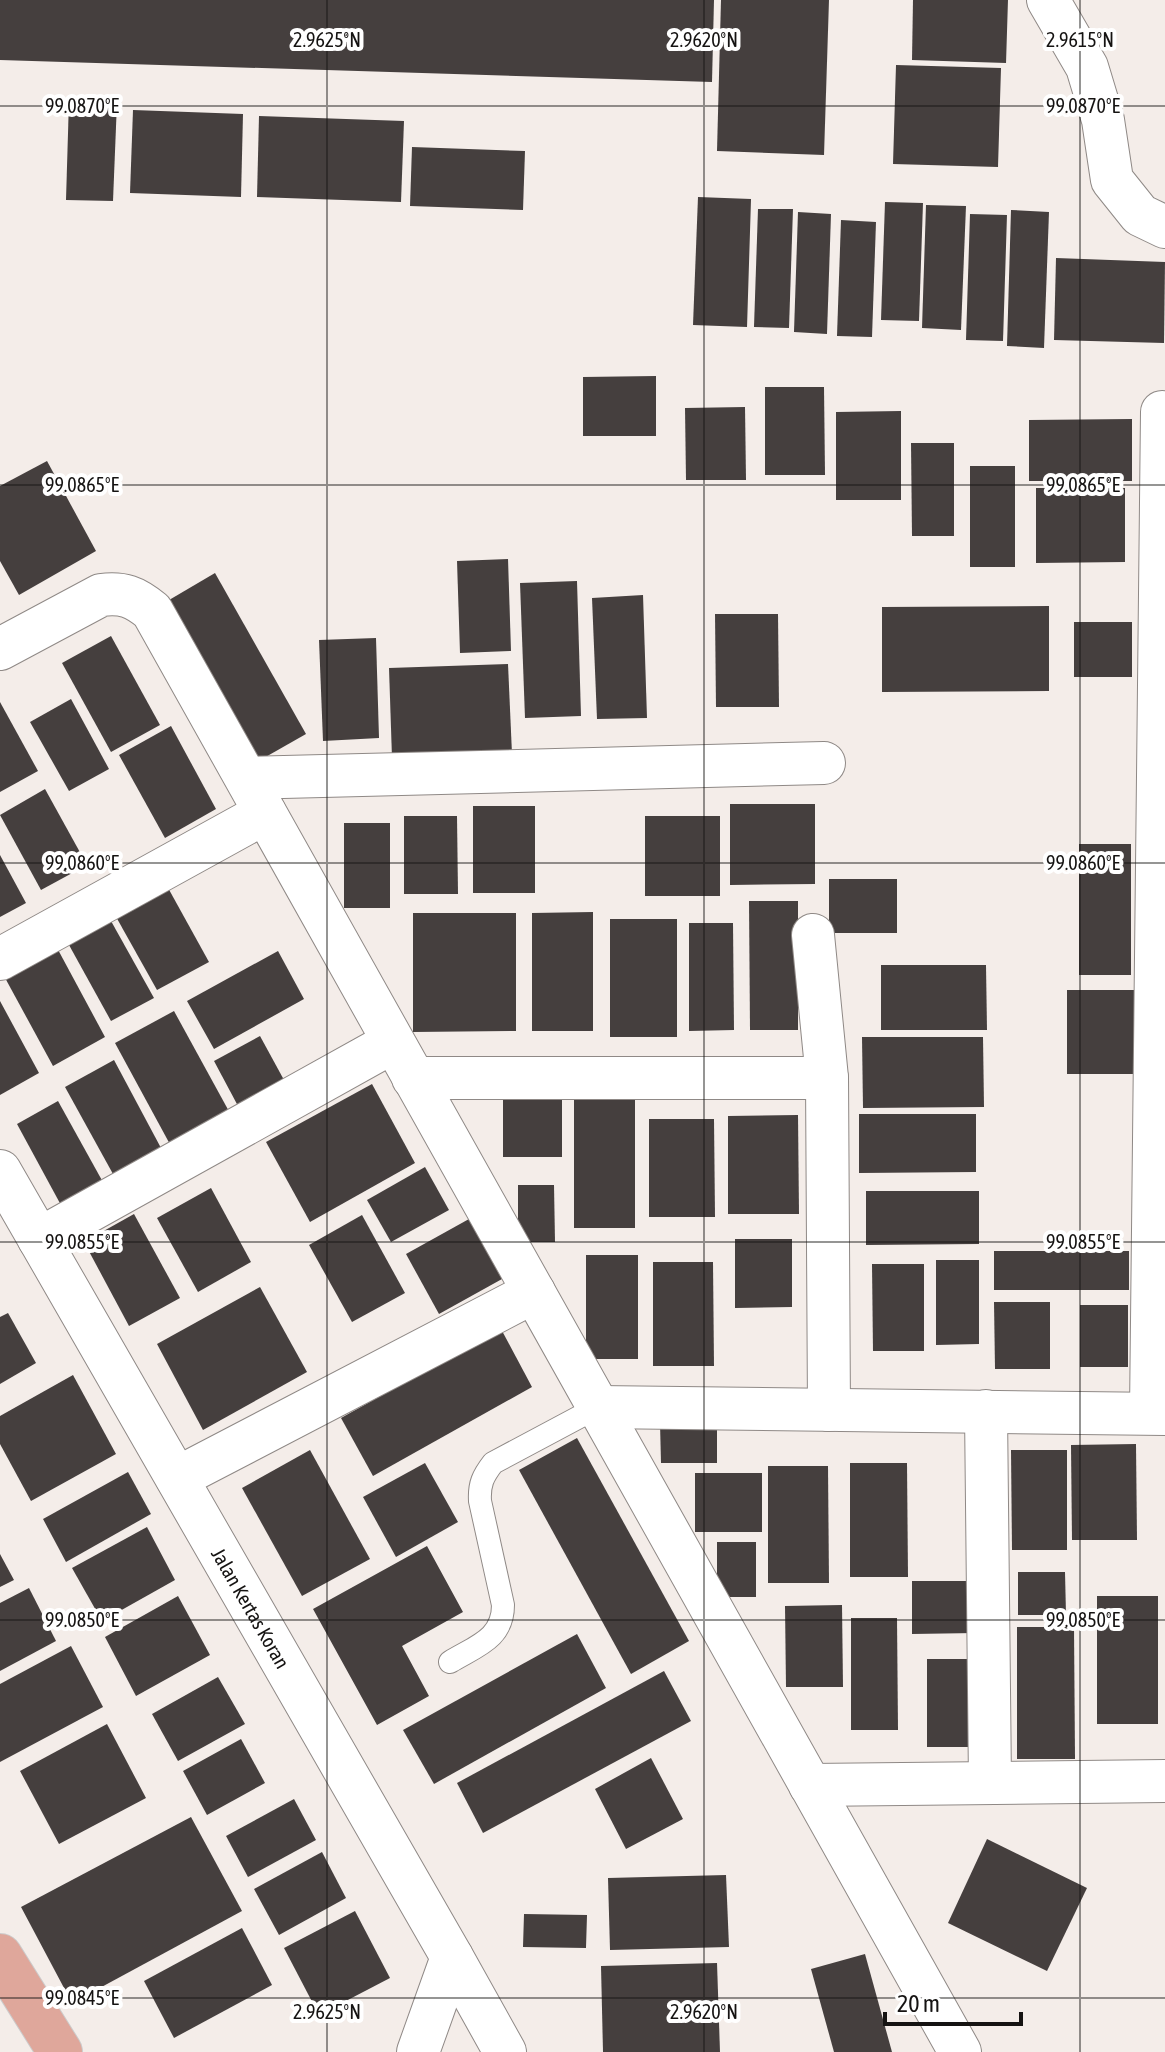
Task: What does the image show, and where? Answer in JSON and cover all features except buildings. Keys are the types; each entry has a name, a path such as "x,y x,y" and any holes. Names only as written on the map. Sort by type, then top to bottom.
{"main road":[{"path":"0,1956 60,2052"}],"street":[{"path":"1048,0 1087,67 1103,120 1112,180 1140,215 1165,227"},
{"path":"598,1407 1158,1414 1162,412"},
{"path":"0,649 101,595 120,592 137,598 152,611 960,2052"},
{"path":"0,959 256,796 824,763"},
{"path":"813,935 827,1078 829,1410"},
{"path":"39,1239 393,1042"},
{"path":"413,1078 827,1078"},
{"name":"Jalan Kertas Koran","path":"0,1171 505,2052"},
{"path":"177,1478 534,1292"},
{"path":"986,1411 990,1783"},
{"path":"810,1785 1165,1781"},
{"path":"418,2052 452,1957"}],"lane":[{"path":"450,1662 495,1634 503,1620 503,1605 480,1501 479,1487 483,1475 493,1463 598,1407"}]}
